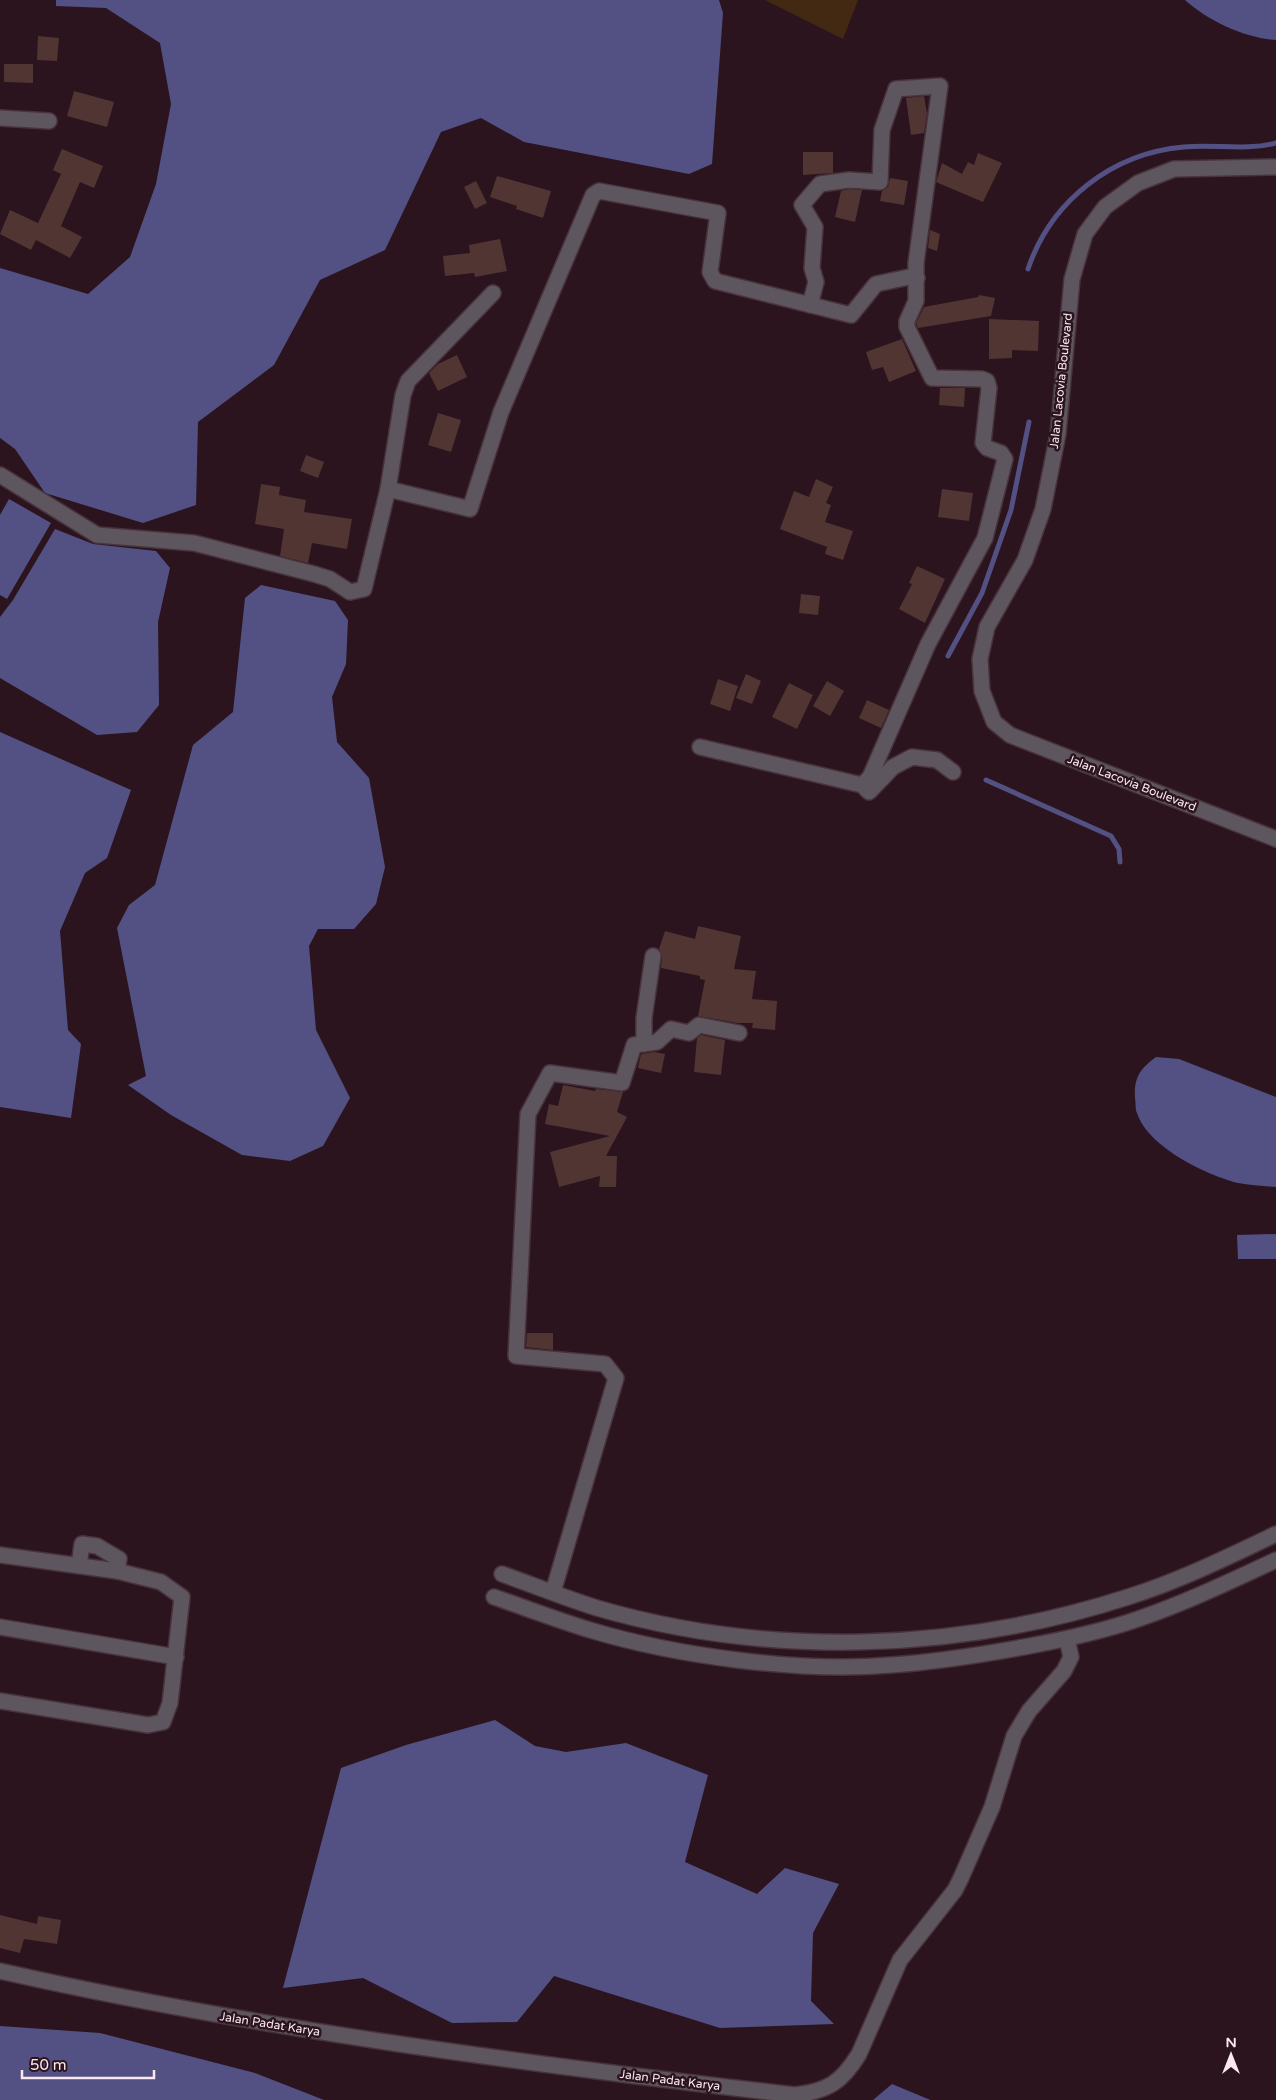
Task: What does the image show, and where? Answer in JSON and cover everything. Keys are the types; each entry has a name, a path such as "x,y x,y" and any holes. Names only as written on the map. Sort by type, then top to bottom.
{"street":[{"path":"810,305 816,282 812,268 815,226 802,205 820,184 849,180 880,182 882,130 896,89 940,86 916,263 916,301 907,321 907,327 935,380 987,381 989,388 983,444 987,448 1001,452 1005,459 985,538 928,644 870,777 862,785"},
{"path":"0,118 48,121"},
{"name":"Jalan Lacovia Boulevard","path":"1276,168 1174,169 1138,183 1105,207 1086,234 1072,279 1058,434 1043,509 1025,560 988,627 980,659 982,691 994,722 1010,735 1276,840"},
{"path":"388,489 470,509 501,412 593,195 599,191 718,213 710,272 715,281 852,315 876,284 908,277 917,278"},
{"path":"0,475 97,535 194,543 330,579 350,592 364,589 388,489 403,395 408,381 493,293"},
{"path":"700,747 862,785 869,792 893,766 912,757 937,760 953,772"},
{"path":"644,1044 644,1018 653,956"},
{"path":"553,1592 616,1378 605,1364 516,1356 528,1114 550,1073 622,1083 634,1045 657,1042 671,1029 689,1033 699,1025 739,1034"},
{"path":"502,1574 597,1608 675,1626 760,1638 848,1643 889,1642 972,1633 1062,1616 1129,1597 1204,1568 1276,1534"},
{"path":"79,1566 82,1544 90,1545 97,1546 119,1559 117,1571"},
{"path":"1250,1546 1260,1568"},
{"path":"0,1555 117,1571 161,1582 182,1597 170,1703 163,1722 148,1725 0,1700"},
{"path":"494,1597 590,1630 671,1649 758,1662 848,1667 890,1666 976,1656 1067,1639 1137,1619 1214,1590 1276,1560"},
{"path":"0,1627 176,1657"},
{"name":"Jalan Padat Karya","path":"0,1971 252,2022 627,2076 795,2095 818,2092 837,2082 851,2068 859,2054 900,1960 955,1890 992,1807 1014,1736 1029,1711 1064,1671 1071,1657 1067,1639"},
{"path":"848,1643 848,1667"}],"shaded area":[{"path":"56,0 719,0 723,13 712,164 689,174 524,142 481,118 441,132 385,250 320,280 274,365 198,422 196,505 143,523 45,493 15,449 0,438 0,268 88,294 130,257 156,184 171,104 160,43 106,8 56,6"},
{"path":"765,0 858,0 843,39"},
{"path":"1185,0 1276,0 1276,40 1252,36 1228,27 1205,15"},
{"path":"9,499 51,523 7,599 0,595 0,515"},
{"path":"55,529 93,544 156,551 170,568 158,622 159,705 137,732 97,735 0,678 0,617 13,600"},
{"path":"261,585 335,601 348,620 346,664 332,697 337,742 369,778 385,867 376,904 354,929 318,929 309,946 316,1030 350,1098 323,1146 290,1161 242,1155 171,1115 128,1085 146,1076 117,928 129,905 155,885 193,745 233,712 245,598"},
{"path":"0,732 131,790 107,858 85,873 60,931 68,1030 81,1044 71,1118 0,1107"},
{"path":"1156,1057 1179,1059 1276,1097 1276,1187 1238,1183 1210,1173 1180,1158 1153,1137 1143,1125 1136,1111 1135,1091 1139,1074"},
{"path":"1276,1234 1276,1259 1238,1259 1237,1235"},
{"path":"495,1720 535,1746 566,1752 626,1743 708,1775 685,1862 757,1894 785,1868 839,1884 813,1933 811,2001 834,2024 720,2028 554,1976 517,2022 452,2023 363,1978 283,1988 341,1768 406,1745"},
{"path":"0,2026 100,2033 255,2073 324,2100 0,2100"},
{"path":"892,2084 928,2099 931,2100 873,2100"}],"building":[{"path":"38,36 59,38 57,61 37,60"},
{"path":"4,64 33,64 33,83 4,82"},
{"path":"74,91 114,102 107,127 67,116"},
{"path":"924,96 927,114 924,133 911,135 906,98"},
{"path":"62,149 103,166 94,188 80,182 61,226 82,237 70,258 36,240 31,250 0,234 10,210 38,223 61,174 53,170"},
{"path":"803,152 833,152 833,173 803,175"},
{"path":"978,153 1002,163 983,202 936,182 942,163 962,174 968,162 974,165"},
{"path":"497,176 551,191 543,218 516,209 517,206 490,197"},
{"path":"890,178 908,181 904,205 880,201 882,191 888,187"},
{"path":"476,181 487,203 475,209 464,187"},
{"path":"849,189 862,190 855,222 835,217 841,191"},
{"path":"930,230 940,234 937,251 928,248"},
{"path":"500,239 507,271 475,277 474,273 445,276 443,256 470,253 469,245"},
{"path":"979,295 995,298 991,316 918,328 916,323 924,307 978,297"},
{"path":"989,319 1039,321 1038,351 1012,350 1012,358 989,359"},
{"path":"902,339 916,371 889,382 883,367 872,370 866,352"},
{"path":"457,355 467,377 438,391 429,373 438,364"},
{"path":"940,388 965,388 964,407 939,405"},
{"path":"438,413 461,420 451,452 428,445"},
{"path":"306,455 324,462 318,478 300,471"},
{"path":"816,479 833,487 826,503 831,505 825,522 853,531 843,560 825,554 827,547 780,529 794,491 809,497"},
{"path":"261,484 280,487 279,495 306,500 304,512 352,519 347,549 312,543 308,563 280,556 284,529 255,524"},
{"path":"942,489 973,493 969,521 938,517"},
{"path":"917,566 945,579 925,623 899,609 912,584 909,583"},
{"path":"801,594 820,596 818,615 799,613"},
{"path":"746,674 761,681 752,704 736,698"},
{"path":"718,679 738,686 730,711 710,704"},
{"path":"827,681 844,691 830,716 813,706"},
{"path":"789,683 813,695 797,729 772,717"},
{"path":"867,700 889,710 881,728 859,718"},
{"path":"698,926 741,936 734,969 756,971 752,999 777,1001 775,1030 752,1028 753,1023 738,1023 698,1016 705,980 700,979 700,976 661,968 662,957 659,949 665,931 695,939"},
{"path":"701,1035 725,1040 721,1075 694,1072 697,1038"},
{"path":"654,1052 665,1054 661,1073 638,1068 641,1054"},
{"path":"563,1085 595,1091 596,1089 623,1092 617,1112 627,1117 606,1156 617,1156 616,1187 599,1187 600,1176 559,1187 550,1152 610,1136 545,1124 549,1104 558,1106"},
{"path":"527,1333 553,1333 553,1350 526,1347"},
{"path":"0,1915 37,1924 38,1916 61,1920 57,1944 24,1939 20,1953 0,1948"}],"waterway":[{"path":"1028,269 1038,244 1068,202 1109,170 1132,159 1158,151 1196,146 1253,147 1276,143"},
{"path":"948,656 982,593 1011,510 1029,422"},
{"path":"986,780 1111,836 1119,849 1120,862"}]}
